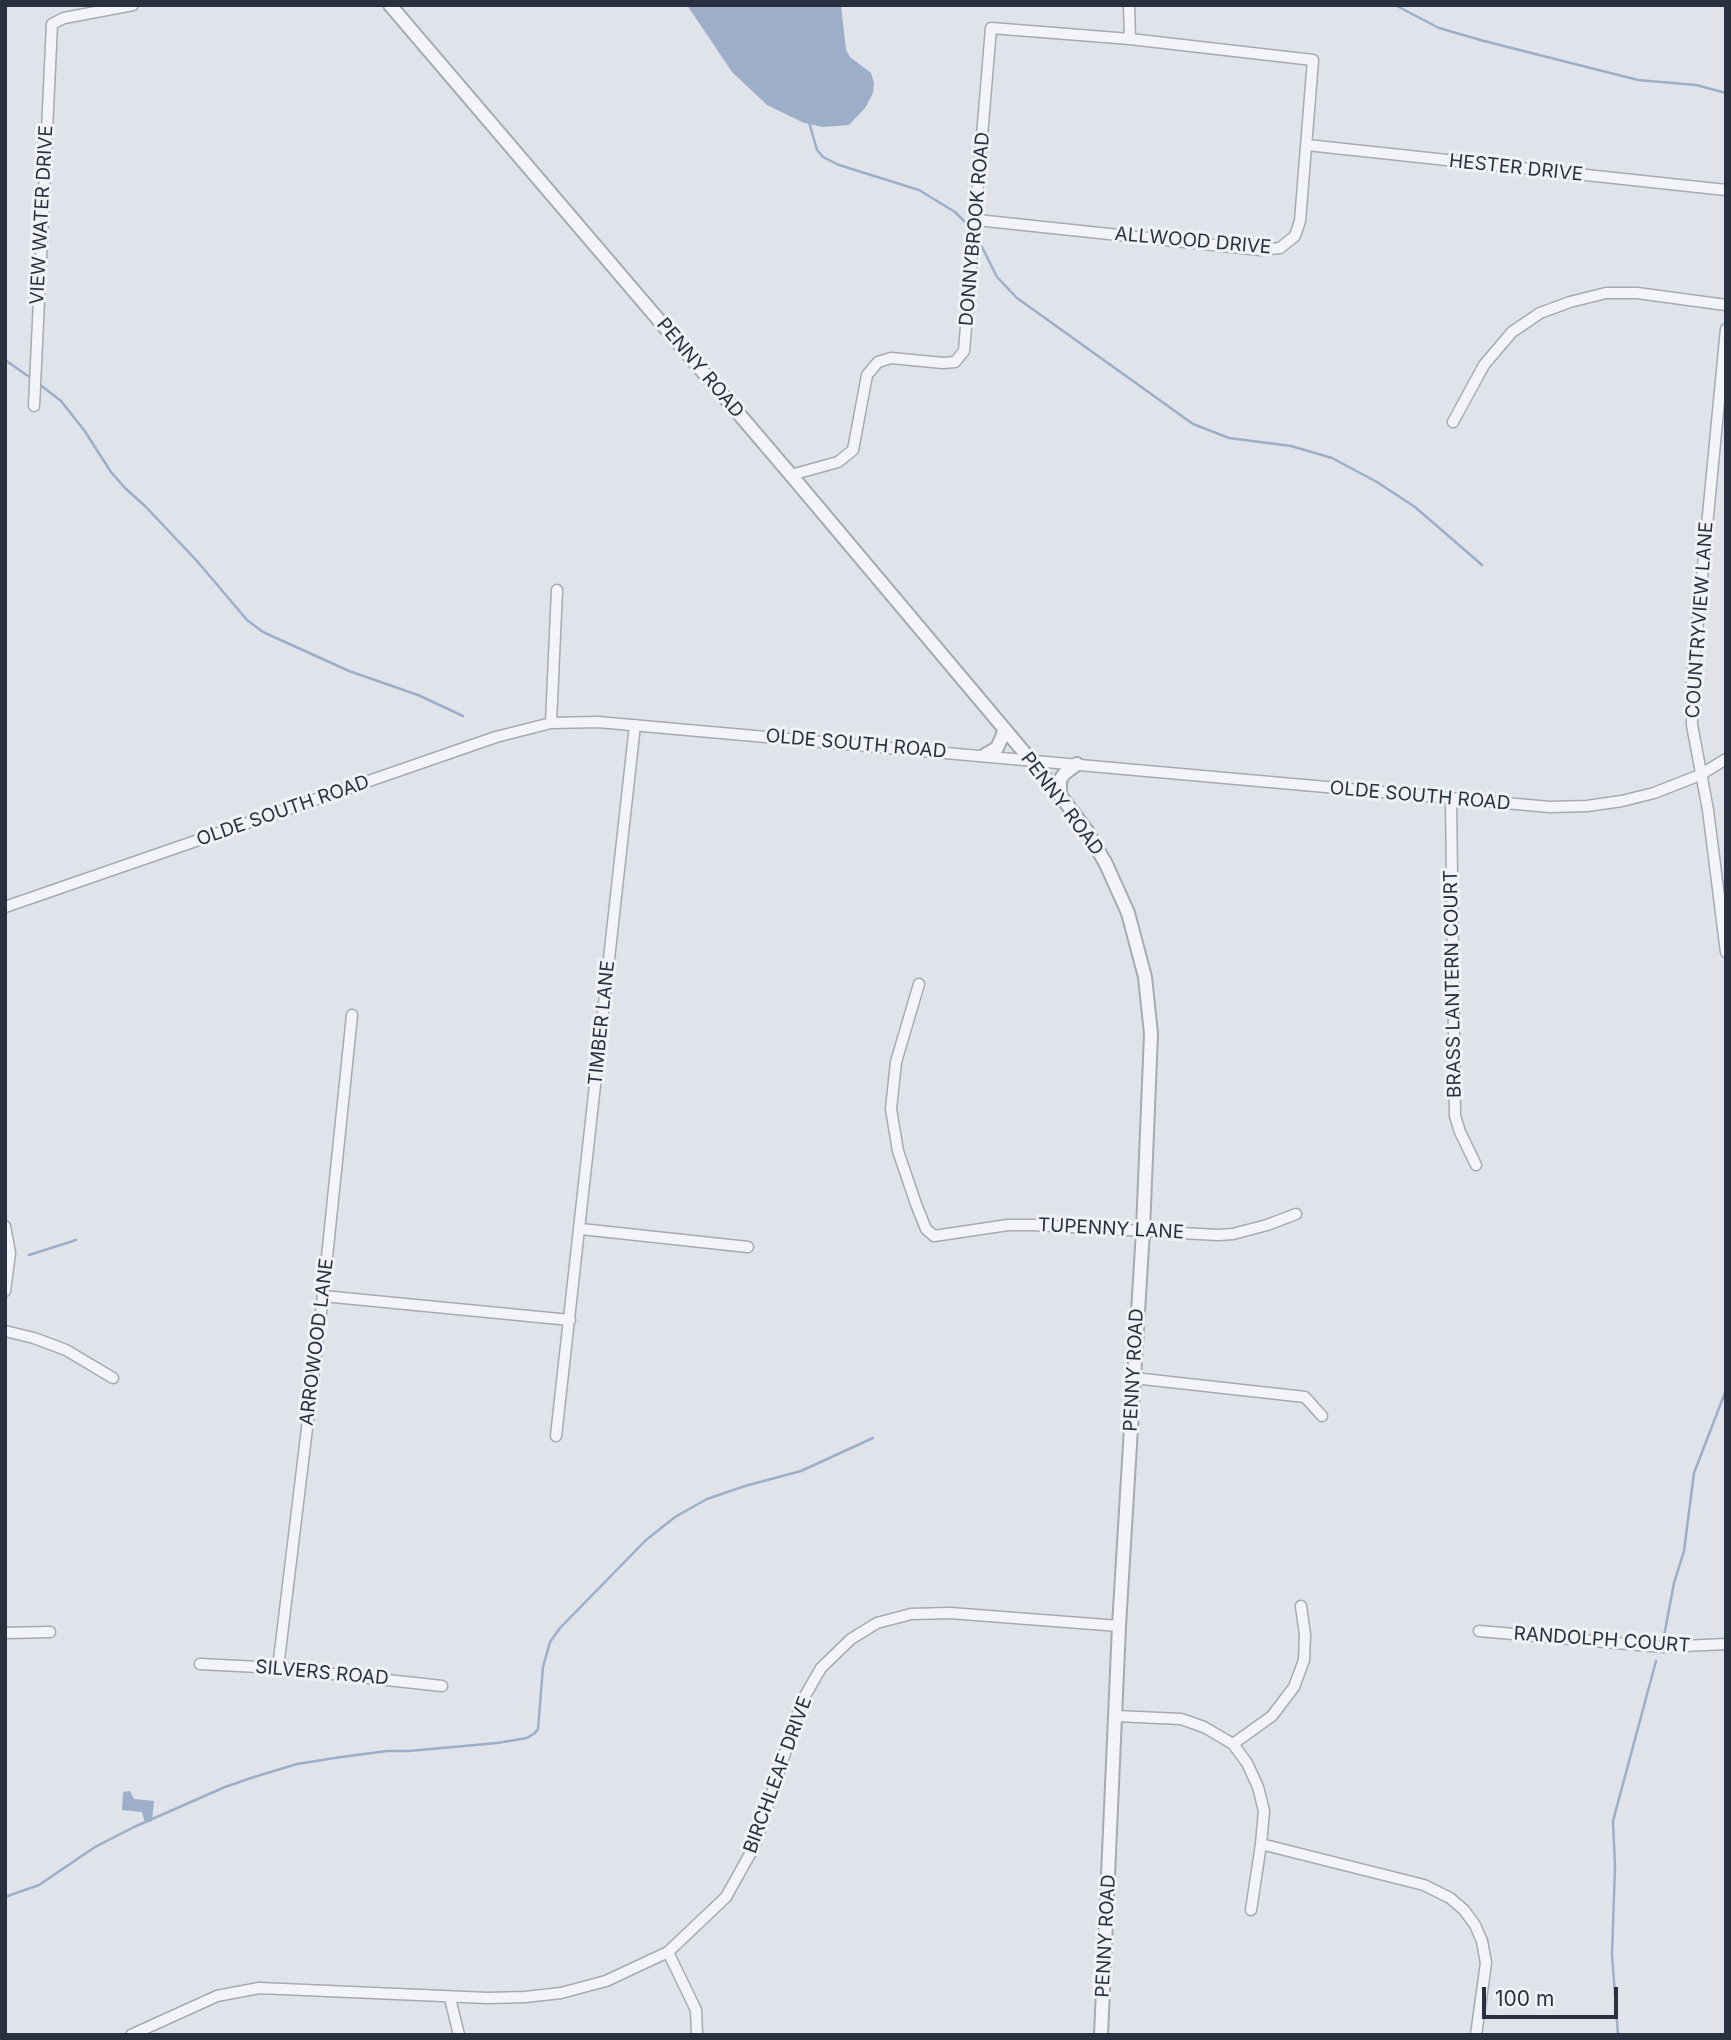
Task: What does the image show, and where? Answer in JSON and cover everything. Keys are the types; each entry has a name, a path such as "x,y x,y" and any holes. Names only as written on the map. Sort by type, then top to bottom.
{"street":[{"name":"VIEW WATER DRIVE","path":"34,406 52,24 64,18 133,5"},
{"name":"PENNY ROAD","path":"390,5 1060,795 1087,831 1106,863 1128,913 1145,977 1151,1034 1143,1230 1119,1626 1101,2035"},
{"path":"1129,5 1130,39"},
{"name":"DONNYBROOK ROAD","path":"791,475 838,462 853,450 867,375 878,362 891,358 955,362 964,351 991,28 1130,39"},
{"name":"ALLWOOD DRIVE","path":"976,220 1260,250 1280,248 1295,236 1300,221 1313,60 1130,39"},
{"name":"HESTER DRIVE","path":"1307,145 1726,190"},
{"path":"1453,422 1484,365 1512,332 1540,313 1606,293 1637,293 1726,305"},
{"name":"COUNTRYVIEW LANE","path":"1726,329 1692,681 1692,725 1708,810 1726,951"},
{"path":"551,723 557,590"},
{"name":"OLDE SOUTH ROAD","path":"5,907 496,737 551,723 598,722 1549,807 1587,806 1654,793 1700,775 1726,759"},
{"name":"TIMBER LANE","path":"556,1436 635,726"},
{"path":"985,755 997,748 1004,727"},
{"path":"1060,795 1059,787 1064,774 1077,764"},
{"name":"BRASS LANTERN COURT","path":"1451,799 1455,1116 1476,1165"},
{"name":"TUPENNY LANE","path":"919,984 896,1062 891,1109 900,1156 926,1229 934,1236 1008,1225 1233,1234 1296,1214"},
{"name":"ARROWOOD LANE","path":"278,1668 323,1296 352,1015"},
{"path":"5,1226 10,1253 5,1290"},
{"path":"581,1229 748,1247"},
{"path":"323,1296 570,1320"},
{"path":"5,1331 66,1350 113,1378"},
{"path":"1134,1378 1305,1397 1322,1416"},
{"path":"1233,1744 1272,1716 1294,1687 1304,1660 1305,1635 1301,1606"},
{"name":"BIRCHLEAF DRIVE","path":"131,2035 217,1997 259,1988 450,1998 525,1997 561,1993 606,1981 668,1952 726,1897 755,1845 802,1701 821,1668 851,1639 877,1623 911,1614 950,1613 1119,1626"},
{"name":"RANDOLPH COURT","path":"1479,1631 1662,1647 1726,1644"},
{"path":"5,1633 50,1632"},
{"name":"SILVERS ROAD","path":"201,1664 278,1668 442,1686"},
{"path":"1116,1716 1181,1720 1204,1727 1233,1744 1247,1763 1258,1787 1264,1811 1251,1910"},
{"path":"1261,1844 1424,1885 1450,1898 1464,1910 1475,1924 1482,1941 1486,1963 1476,2035"},
{"path":"668,1952 696,2010 696,2034"},
{"path":"450,1998 459,2035"}],"water":[{"path":"687,5 841,5 846,50 850,57 871,73 873,93 865,108 849,125 823,127 804,123 767,105 732,72"},
{"path":"130,1791 134,1799 154,1801 152,1821 145,1823 142,1812 122,1810 123,1792"}],"waterway":[{"path":"1395,5 1439,28 1484,41 1638,80 1696,85 1726,93"},
{"path":"809,122 817,150 823,157 839,165 919,190 955,212 972,229"},
{"path":"977,237 997,277 1017,298 1193,424 1229,438 1291,446 1332,458 1377,482 1415,507 1482,565"},
{"path":"5,360 31,378"},
{"path":"39,384 61,401 84,430 111,472 197,561 247,620 263,632 349,671 418,695 463,716"},
{"path":"29,1255 76,1240"},
{"path":"1664,1636 1674,1583 1684,1551 1694,1473 1726,1390"},
{"path":"5,1897 39,1885 95,1847 134,1827 254,1777 297,1764 341,1757 527,1738 538,1729 543,1667 550,1642 560,1628 646,1540 675,1517 707,1499 801,1471 873,1438"},
{"path":"1618,2035 1612,1955 1615,1866 1613,1821 1656,1661"}]}
